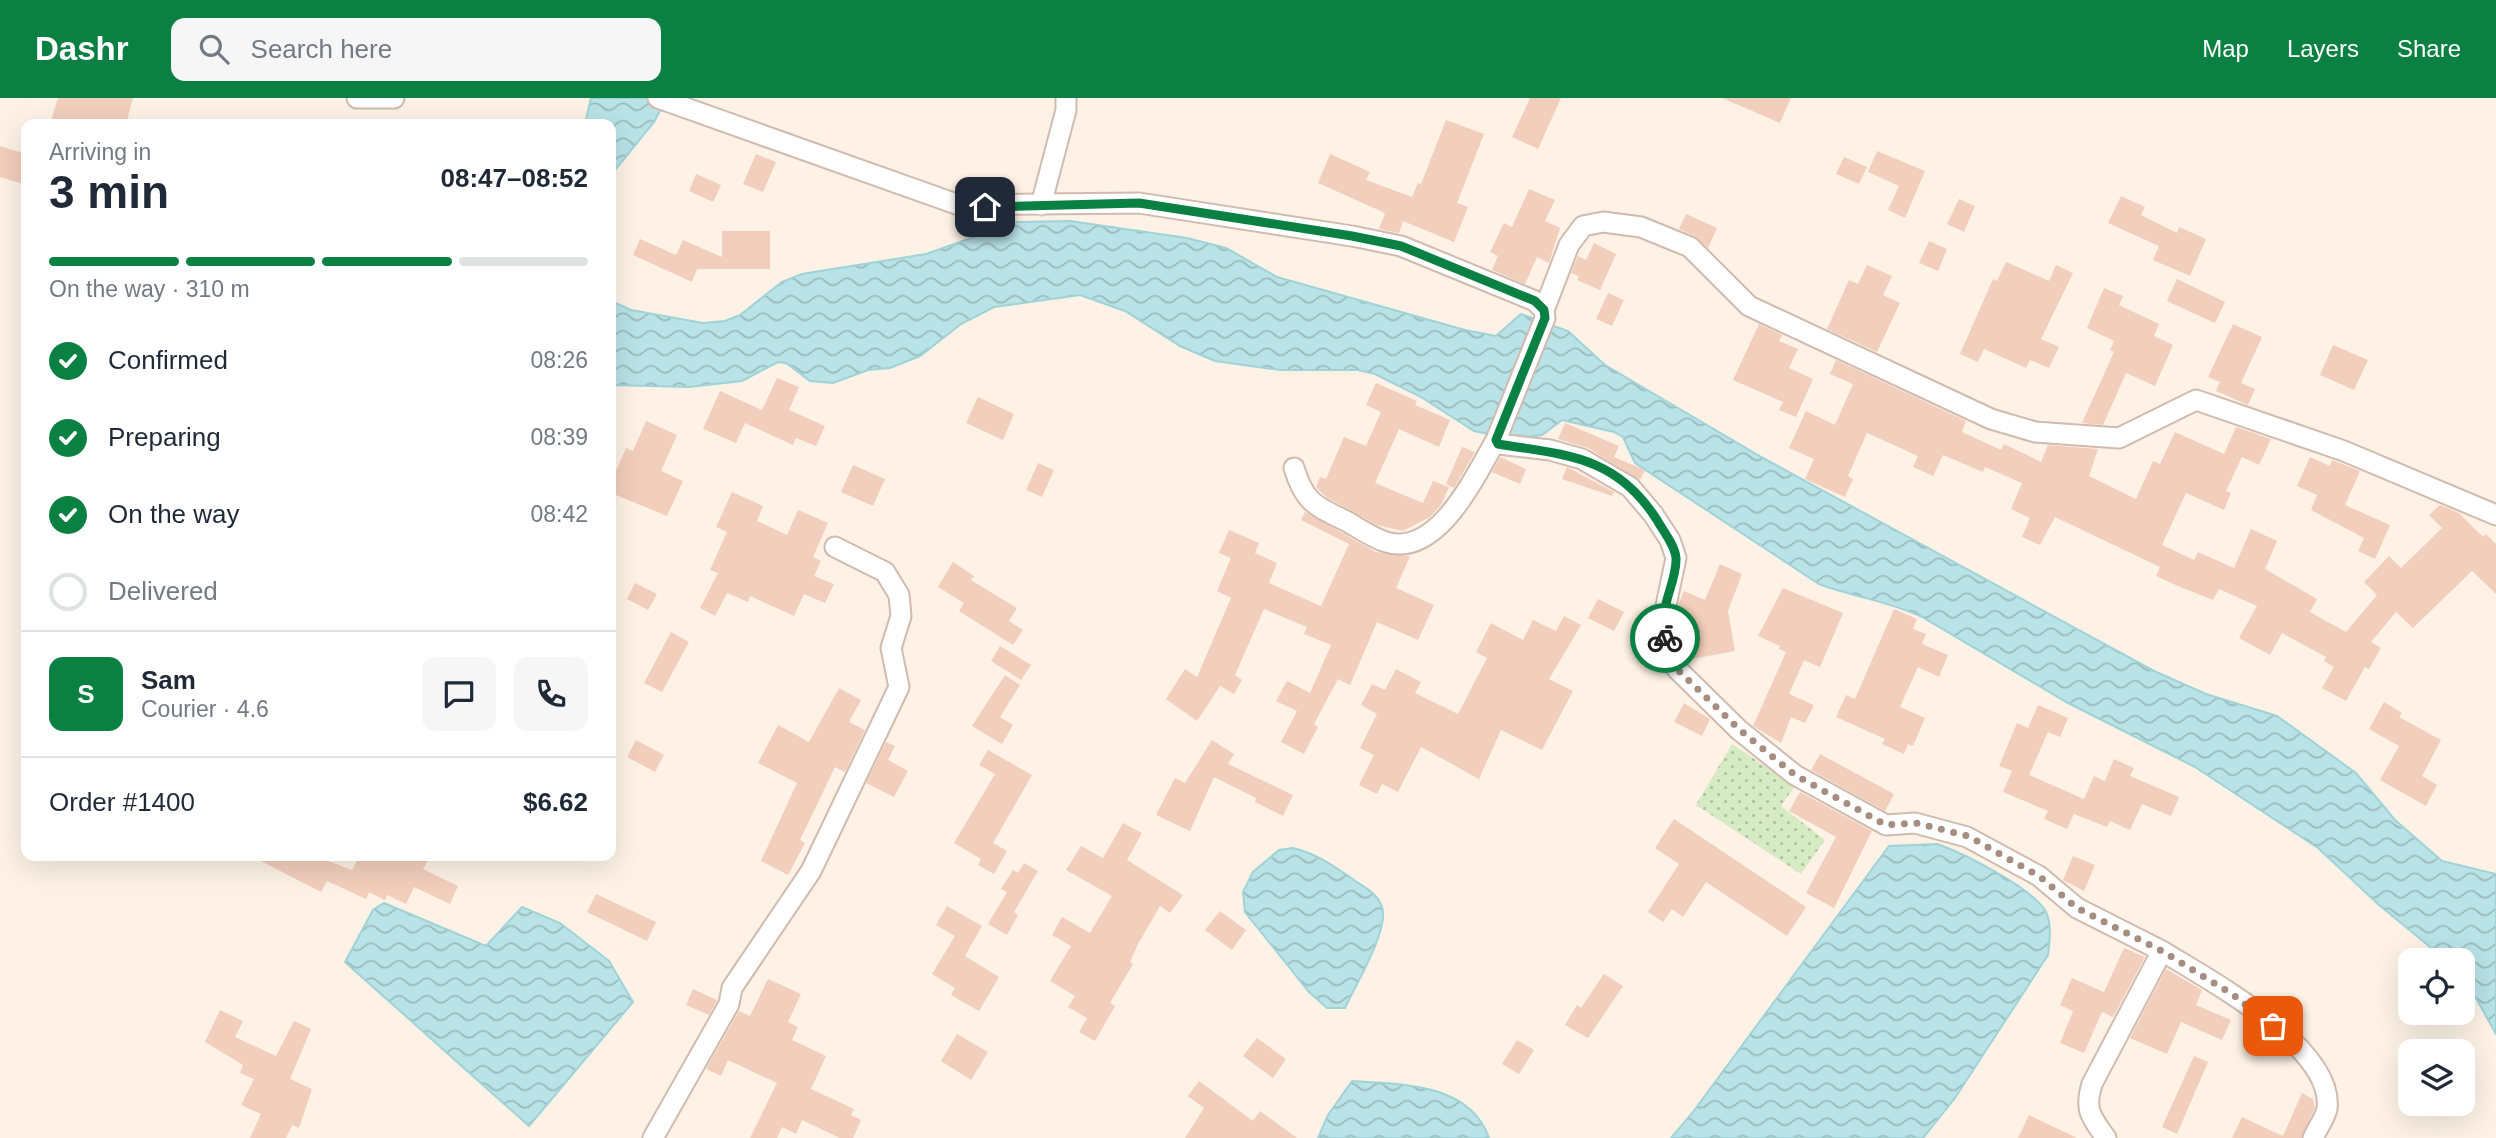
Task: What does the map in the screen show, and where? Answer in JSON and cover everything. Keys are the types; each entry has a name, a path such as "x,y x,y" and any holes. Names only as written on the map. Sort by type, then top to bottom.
{"street":[{"path":"357,98 394,98"},
{"path":"1041,205 1066,110 1066,98"},
{"path":"667,101 959,205 1139,203 1401,246 1535,301 1544,314"},
{"path":"1294,468 1307,500 1387,542 1416,542 1443,523 1496,439 1569,245 1583,226 1603,222 1640,227 1690,247 1749,306 1991,419 2035,432 2119,438 2196,400 2344,451 2496,515"},
{"path":"1496,439 1498,444 1550,450 1582,459 1630,487 1653,514 1670,540 1676,558 1664,615 1666,650 1677,669 1740,730 1795,775 1886,825 1916,823 1968,836 2039,876 2077,908 2162,951 2232,994 2294,1042 2316,1068 2325,1089 2327,1110 2313,1138"},
{"path":"653,1138 729,1004 732,988 811,871 899,687 891,648 901,616 899,595 885,572 835,547"},
{"path":"2106,1138 2090,1114 2087,1101 2089,1092 2162,951"}],"green space":[{"path":"1732,744 1795,786 1781,806 1825,840 1801,874 1696,805"}],"water":[{"path":"591,98 667,98 654,122 616,169 616,119 586,119"},
{"path":"1070,221 1187,238 1226,248 1277,277 1465,330 1496,336 1521,314 1568,331 1605,365 1763,458 2154,671 2206,694 2277,716 2356,773 2395,820 2442,861 2496,874 2496,1034 2475,996 2475,948 2431,948 2378,904 2318,848 2195,767 2068,703 1922,617 1819,584 1635,463 1623,437 1614,432 1562,420 1542,435 1514,439 1474,431 1421,397 1375,374 1358,370 1280,370 1215,361 1180,346 1125,311 1080,295 994,307 961,324 920,356 890,368 868,370 833,383 810,381 786,363 778,362 742,381 689,387 616,385 616,303 631,310 703,323 725,321 740,315 782,282 802,274 926,254 1016,222"},
{"path":"1937,844 2013,882 2039,903 2046,912 2050,939 2048,955 1955,1098 1923,1138 1671,1138 1889,846"},
{"path":"1293,848 1316,856 1337,869 1373,893 1382,907 1381,929 1345,1008 1327,1008 1309,992 1245,912 1243,892 1253,872 1279,850"},
{"path":"384,903 486,946 522,907 560,923 609,961 633,1002 529,1126 345,962 373,910"},
{"path":"1352,1081 1412,1086 1450,1097 1466,1106 1480,1120 1489,1138 1318,1138 1328,1115"}],"building":[{"path":"58,98 133,98 127,119 52,119"},
{"path":"1530,98 1561,98 1538,149 1512,137"},
{"path":"1722,98 1791,98 1780,123"},
{"path":"1446,120 1484,134 1457,203 1468,207 1454,242 1403,221 1399,233 1379,229 1385,213 1318,183 1330,154 1370,172 1366,180 1412,197 1418,183 1421,184"},
{"path":"0,146 21,152 21,183 0,177"},
{"path":"1877,151 1925,171 1905,218 1888,210 1899,186 1868,172"},
{"path":"756,154 776,162 763,192 743,184"},
{"path":"1844,157 1867,167 1859,184 1836,174"},
{"path":"696,174 721,185 713,202 689,191"},
{"path":"1529,189 1555,200 1545,221 1560,228 1549,263 1537,257 1525,284 1492,270 1498,256 1490,252 1504,223 1512,227"},
{"path":"2121,196 2145,207 2141,215 2177,233 2179,227 2206,239 2190,276 2153,260 2159,246 2108,223"},
{"path":"1959,199 1975,206 1964,232 1947,224"},
{"path":"1686,214 1717,228 1708,248 1695,236 1679,229"},
{"path":"722,231 770,231 770,269 697,269 692,282 633,255 640,239 676,255 683,240 722,257"},
{"path":"1929,241 1947,249 1938,271 1919,263"},
{"path":"1594,243 1616,254 1600,290 1577,280 1579,276 1571,273 1578,256 1586,260"},
{"path":"2006,262 2049,281 2056,265 2073,273 2041,339 2059,347 2049,368 2030,360 2026,368 1984,349 1978,362 1960,354 1993,279 1997,281"},
{"path":"1867,265 1892,276 1883,295 1900,303 1877,352 1827,329 1849,280 1858,284"},
{"path":"2177,279 2225,302 2215,323 2167,301"},
{"path":"2104,288 2123,296 2119,305 2159,324 2154,336 2173,345 2155,386 2126,373 2103,425 2082,423 2114,352 2110,350 2114,341 2087,328"},
{"path":"1608,293 1624,300 1612,326 1596,319"},
{"path":"1759,324 1782,335 1779,341 1798,349 1789,368 1813,379 1796,417 1779,410 1783,402 1733,380"},
{"path":"2233,324 2262,337 2241,383 2255,389 2248,405 2216,391 2220,382 2208,377"},
{"path":"2333,345 2368,360 2354,390 2320,375"},
{"path":"1836,360 1966,421 1962,432 2001,450 2004,444 2041,462 2048,445 2098,449 2089,476 2136,499 2153,461 2160,464 2175,432 2224,454 2236,427 2271,439 2259,465 2242,457 2226,491 2231,493 2224,510 2186,493 2162,545 2194,560 2198,552 2234,568 2251,529 2277,541 2265,569 2317,599 2310,612 2346,632 2377,595 2364,582 2389,556 2401,568 2442,528 2429,515 2440,505 2459,513 2483,537 2486,534 2496,544 2496,594 2472,571 2413,628 2396,612 2371,642 2381,648 2369,669 2365,667 2346,701 2322,688 2334,667 2324,661 2326,657 2282,633 2270,655 2239,638 2257,606 2219,589 2213,600 2178,586 2156,576 2160,567 2055,517 2040,545 2022,537 2030,518 2011,509 2022,483 1985,467 1983,472 1943,455 1933,476 1913,467 1918,456 1867,433 1848,476 1853,479 1845,497 1805,479 1814,459 1789,448 1806,411 1835,425 1853,384 1830,374"},
{"path":"777,378 799,387 789,410 825,426 816,446 796,438 793,445 745,423 736,443 703,429 720,391 762,410"},
{"path":"1376,383 1417,401 1415,405 1450,420 1439,447 1399,429 1375,483 1423,503 1433,481 1449,487 1441,505 1430,517 1403,531 1377,525 1326,497 1316,487 1320,477 1326,479 1344,437 1366,446 1381,412 1366,405"},
{"path":"978,397 1014,414 1003,440 966,423"},
{"path":"646,421 677,435 661,471 683,481 667,516 616,495 616,471 626,448 633,451"},
{"path":"1565,423 1619,446 1614,457 1645,470 1640,480 1588,448 1558,439"},
{"path":"1462,447 1475,452 1454,488 1446,484"},
{"path":"1500,457 1526,469 1520,484 1492,472"},
{"path":"2310,457 2330,466 2332,460 2360,471 2345,505 2390,525 2375,559 2358,551 2364,538 2311,510 2317,495 2297,486"},
{"path":"1038,463 1054,470 1042,497 1026,490"},
{"path":"853,465 885,479 873,506 841,492"},
{"path":"1567,467 1614,492 1612,496 1562,479"},
{"path":"732,492 763,506 757,521 787,535 798,510 828,523 813,557 821,561 814,576 834,584 825,603 804,594 794,616 750,596 748,602 727,593 715,616 700,608 718,573 710,570 727,532 716,527"},
{"path":"1305,512 1376,552 1410,556 1396,588 1434,605 1418,640 1377,622 1350,685 1338,679 1314,724 1318,727 1304,754 1281,742 1297,711 1276,701 1287,681 1310,693 1331,645 1304,634 1307,627 1264,609 1235,675 1242,680 1234,694 1220,686 1197,721 1166,699 1185,669 1197,677 1231,598 1217,591 1231,558 1219,553 1229,530 1259,543 1255,553 1277,563 1269,583 1321,606 1349,544 1301,520"},
{"path":"953,562 974,576 971,580 1017,608 1009,621 1023,630 1013,645 959,611 964,603 938,587"},
{"path":"1720,564 1742,574 1728,611 1735,651 1686,660 1678,646 1679,603 1684,591 1705,600"},
{"path":"635,583 657,594 648,610 627,599"},
{"path":"1783,588 1843,613 1820,667 1804,660 1789,694 1814,705 1805,723 1791,717 1781,743 1753,726 1786,652 1779,649 1780,646 1758,636"},
{"path":"1598,599 1624,612 1614,631 1588,618"},
{"path":"1894,609 1917,619 1913,629 1926,634 1922,644 1948,655 1939,677 1918,667 1900,707 1925,718 1913,746 1908,744 1904,754 1882,744 1885,739 1836,717 1846,695 1855,699"},
{"path":"1564,616 1581,625 1549,679 1573,691 1542,750 1501,730 1479,779 1421,747 1398,792 1382,784 1377,794 1359,785 1374,755 1360,748 1377,714 1361,705 1372,684 1385,690 1396,669 1421,682 1415,693 1458,714 1487,658 1476,652 1491,623 1523,640 1533,620 1556,631"},
{"path":"671,632 689,642 662,692 644,683"},
{"path":"1000,646 1031,665 1021,680 991,661"},
{"path":"1005,675 1020,685 1000,717 1013,725 1002,744 972,726"},
{"path":"839,688 861,700 849,722 865,730 845,772 835,767 800,840 805,843 788,875 761,861 797,783 758,763 778,725 809,742"},
{"path":"2384,702 2402,713 2399,717 2441,740 2422,776 2437,785 2426,806 2380,780 2399,746 2369,729"},
{"path":"1684,703 1710,719 1702,736 1674,722"},
{"path":"2038,705 2068,718 2060,737 2048,732 2029,775 2084,799 2094,776 2105,781 2114,759 2134,768 2130,776 2179,797 2171,816 2142,804 2130,830 2110,821 2107,827 2074,814 2067,829 2044,819 2048,811 2003,792 2012,771 1999,766 2017,723 2028,728"},
{"path":"636,740 664,755 655,772 627,757"},
{"path":"1212,740 1234,754 1228,764 1293,795 1283,816 1255,802 1256,798 1214,777 1190,831 1156,815 1175,778 1185,783"},
{"path":"886,742 895,746 888,760 908,771 894,797 866,783"},
{"path":"988,750 1032,775 993,843 1007,851 994,874 978,865 981,859 954,843 995,774 979,765"},
{"path":"1820,754 1894,794 1885,811 1811,770"},
{"path":"1800,792 1872,831 1834,908 1806,893 1836,837 1789,811"},
{"path":"1674,819 1806,907 1787,936 1706,882 1683,917 1672,909 1663,922 1648,912 1679,864 1655,848"},
{"path":"1123,823 1142,833 1127,860 1183,895 1170,913 1160,906 1138,944 1130,962 1133,964 1110,1003 1115,1006 1095,1041 1079,1032 1087,1018 1068,1007 1075,996 1050,981 1071,946 1052,935 1062,917 1090,933 1112,896 1066,870 1081,846 1103,858"},
{"path":"2073,856 2095,865 2084,891 2063,880"},
{"path":"261,861 328,861 352,870 356,861 427,861 423,869 458,886 450,904 414,887 406,904 387,895 385,900 369,892 366,899 327,881 321,892"},
{"path":"1024,863 1038,871 1014,912 1018,915 1007,935 988,924 1007,892 1001,889 1013,870 1018,873"},
{"path":"596,894 656,922 647,941 587,912"},
{"path":"947,906 982,926 965,956 999,977 979,1011 951,995 955,988 932,974 955,936 936,925"},
{"path":"1220,911 1246,930 1232,950 1205,930"},
{"path":"2124,948 2145,957 2113,1017 2102,1012 2084,1053 2060,1043 2073,1011 2060,1005 2072,978 2104,992"},
{"path":"2166,969 2202,990 2196,1005 2231,1020 2222,1040 2181,1022 2167,1054 2130,1038"},
{"path":"1604,974 1623,986 1588,1038 1565,1025 1577,1005 1581,1008"},
{"path":"768,979 801,994 788,1022 798,1027 792,1040 826,1056 811,1089 854,1109 851,1115 861,1120 853,1138 840,1138 802,1120 796,1134 782,1127 777,1138 750,1138 777,1083 728,1060 721,1076 706,1069 739,1011 750,1016"},
{"path":"693,989 717,1000 709,1015 686,1005"},
{"path":"220,1010 243,1021 235,1037 276,1056 294,1021 311,1029 290,1079 312,1089 299,1128 292,1125 286,1138 250,1138 261,1114 241,1105 254,1079 240,1073 243,1065 205,1042"},
{"path":"957,1034 988,1052 971,1080 941,1061"},
{"path":"1257,1038 1286,1059 1273,1078 1243,1056"},
{"path":"1517,1040 1534,1050 1519,1074 1502,1064"},
{"path":"2194,1056 2208,1062 2177,1134 2162,1127"},
{"path":"1199,1081 1253,1121 1260,1111 1297,1138 1185,1138 1204,1108 1188,1096"},
{"path":"2302,1093 2313,1099 2315,1108 2301,1138 2232,1138 2242,1117 2283,1136"},
{"path":"2029,1115 2077,1138 2018,1138"}],"way so far":[{"path":"1665,638 1666,650 1677,669 1740,730 1795,775 1886,825 1916,823 1968,836 2039,876 2077,908 2162,951 2232,994 2273,1026"}],"route":[{"path":"985,207 1139,203 1352,236 1401,246 1450,263 1535,301 1544,310 1545,318 1496,440 1498,444 1550,450 1582,459 1630,487 1670,540 1676,558 1664,615 1665,638"}]}
